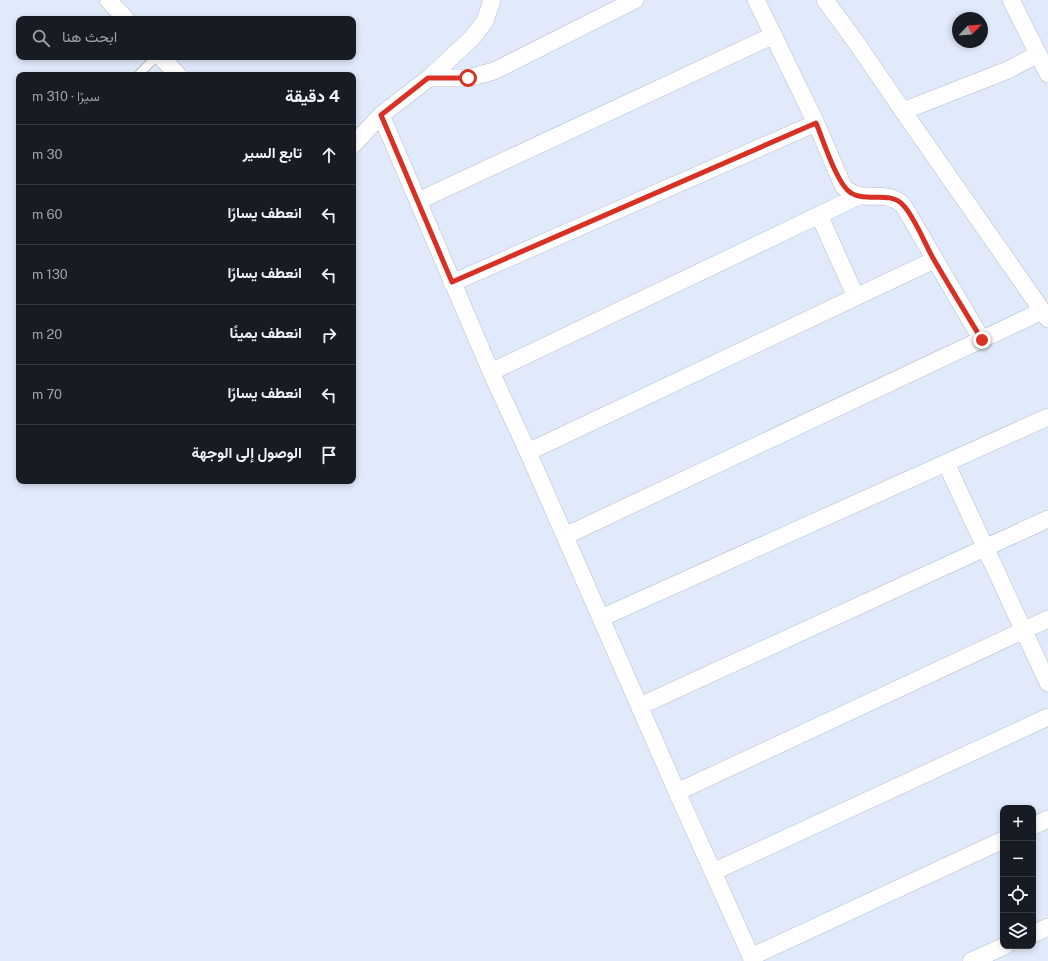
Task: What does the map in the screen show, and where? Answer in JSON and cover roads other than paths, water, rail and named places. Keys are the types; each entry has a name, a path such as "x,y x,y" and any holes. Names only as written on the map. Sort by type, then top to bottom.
{"street":[{"path":"108,0 123,16"},
{"path":"356,142 381,115 428,78 472,38 485,21 492,0"},
{"path":"428,78 468,78 494,71 635,0"},
{"path":"756,0 816,123 840,179 847,190 859,196 887,197 899,201 907,210 934,260 982,340"},
{"path":"565,536 982,340 1045,315 902,111 858,45 825,0"},
{"path":"902,111 1008,70 1045,66 1011,0"},
{"path":"418,201 774,35"},
{"path":"164,60 175,72"},
{"path":"381,115 491,372 528,452 752,959 1001,841"},
{"path":"452,282 816,123"},
{"path":"491,372 859,196"},
{"path":"819,215 856,297"},
{"path":"528,452 934,260"},
{"path":"601,618 1048,417"},
{"path":"946,463 1048,683"},
{"path":"640,706 1048,519"},
{"path":"677,792 1048,619"},
{"path":"713,872 1048,717"},
{"path":"1036,825 1048,819"},
{"path":"1036,933 1048,927"},
{"path":"972,961 1000,949"}],"lane":[{"path":"141,72 153,60"}]}
